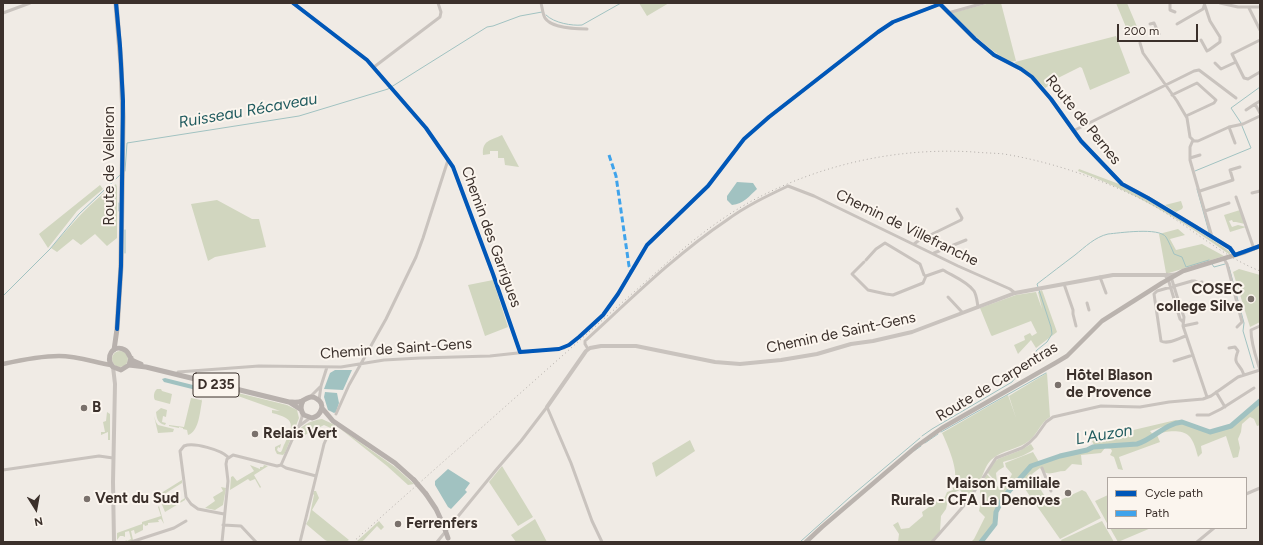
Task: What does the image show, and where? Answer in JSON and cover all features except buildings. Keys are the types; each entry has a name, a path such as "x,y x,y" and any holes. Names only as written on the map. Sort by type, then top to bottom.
{"main road":[{"name":"Route de Velleron","path":"114,350 117,329 121,266 123,109 116,3"},
{"name":"Route de Carpentras","path":"806,542 924,441 942,428 1062,359 1097,324 1167,276 1178,274 1260,246"},
{"name":"Route de Velleron","path":"117,329 122,348"},
{"path":"3,364 55,356 66,356 96,361 121,370 128,365 131,358 129,353 122,348 114,350 105,360 96,361"},
{"path":"110,356 112,366"},
{"name":"D 235","path":"131,358 144,366"},
{"name":"D 235","path":"128,365 144,366 289,402 303,401"},
{"path":"333,421 322,408 320,401 309,397 303,401 301,411 304,415 310,418 317,416 323,417 333,421 395,463 414,480 426,494 438,514 449,540"},
{"name":"D 235","path":"289,402 301,411"},
{"path":"317,416 322,408"}],"street":[{"path":"3,13 30,3"},
{"name":"Chemin des Garrigues","path":"293,3 357,51 374,67 426,128 453,167 520,352"},
{"path":"374,67 440,17 441,12 438,3"},
{"path":"541,3 544,17 551,23 561,27 587,29"},
{"name":"Route de Pernes","path":"940,3 948,13 994,55 1021,68 1032,77 1051,99 1073,131 1096,158 1122,184 1148,198 1230,248 1235,255"},
{"name":"Chemin de Saint-Gens","path":"178,372 259,366 341,367 384,360 490,356 559,349 569,345 603,315 618,294 647,245 708,186 744,139 769,116 878,32 893,22 940,3"},
{"path":"948,13 984,3"},
{"path":"1170,3 1170,10 1175,12"},
{"path":"1220,3 1238,8 1260,6"},
{"path":"1177,24 1203,9 1204,4"},
{"path":"1201,40 1207,50 1220,42 1220,37 1210,20 1204,4"},
{"path":"1249,8 1260,30"},
{"path":"1150,24 1154,23 1159,34"},
{"path":"1260,40 1232,54 1244,78 1248,79 1260,72"},
{"path":"1140,43 1143,53 1186,116 1188,122 1188,133 1193,140 1198,141 1229,127 1238,126 1260,116"},
{"path":"1215,63 1221,69 1236,62"},
{"path":"1073,131 1194,71 1200,70 1236,98"},
{"path":"1172,95 1197,84 1216,100 1214,103 1186,116"},
{"path":"1246,110 1260,101"},
{"path":"1255,104 1260,112"},
{"path":"1229,127 1235,143"},
{"path":"1193,140 1190,147 1190,158 1212,237"},
{"path":"1190,158 1200,155"},
{"path":"336,414 360,364 386,319 416,257 424,238 448,160"},
{"path":"1200,191 1233,180 1230,170 1240,167"},
{"name":"Chemin de Villefranche","path":"588,349 585,345 585,341 657,275 699,240 733,216 788,186 814,196 1010,289 1015,293"},
{"path":"1252,193 1260,191"},
{"path":"1236,197 1254,248"},
{"path":"1205,211 1229,203"},
{"path":"914,244 961,220 962,218 957,209"},
{"path":"934,254 966,240"},
{"path":"885,243 920,264 924,275 926,276 924,283 894,295 868,290 852,274 876,249 885,243"},
{"path":"1224,259 1227,264 1242,322 1242,324 1237,327"},
{"path":"926,276 943,270 974,290 978,307"},
{"name":"Chemin de Saint-Gens","path":"588,349 600,346 636,346 715,362 740,364 759,363 817,354 851,344 873,341 912,332 1015,293 1113,275 1167,276"},
{"path":"1167,276 1184,317 1183,324"},
{"path":"1100,277 1106,293"},
{"path":"1186,336 1166,343 1162,342 1154,296 1157,291 1195,281 1197,283 1202,282"},
{"path":"1064,284 1073,310 1072,314 1076,326"},
{"path":"1172,287 1180,319 1207,397"},
{"path":"948,298 962,312"},
{"path":"1087,303 1090,310"},
{"path":"1180,306 1191,303"},
{"path":"1183,324 1197,323"},
{"path":"932,542 968,501 996,458 1022,448 1029,443 1046,422 1053,417 1101,406 1140,406 1203,399 1211,396 1233,379 1260,370 1258,357 1252,344 1251,330 1260,326"},
{"path":"1229,348 1237,348 1238,351 1235,358 1236,363 1242,369 1244,375"},
{"path":"437,542 521,442 588,349"},
{"path":"1174,361 1193,355"},
{"path":"112,366 115,384 114,542"},
{"path":"320,401 319,397 321,386 327,367"},
{"path":"115,384 121,370"},
{"path":"309,397 313,395 321,386"},
{"path":"1197,415 1210,416 1254,388"},
{"path":"1216,392 1225,407"},
{"path":"547,407 571,463 592,521 602,542"},
{"path":"281,465 283,464 299,426 302,417 301,411"},
{"path":"299,426 310,418"},
{"path":"300,542 324,444 328,435 332,434"},
{"path":"224,514 198,509 191,504 186,497 180,451 184,446 191,444 223,453 228,457"},
{"path":"228,457 233,455 278,466 281,465 286,468 316,476"},
{"path":"3,470 99,456 114,458"},
{"path":"222,542 228,481 226,464 228,457"},
{"path":"1042,468 1052,491"},
{"path":"1247,494 1260,488"},
{"path":"131,542 174,528 186,521"},
{"path":"223,525 241,526 256,542"},
{"path":"1197,542 1213,529"}],"green space":[{"path":"639,3 669,3 647,16"},
{"path":"990,3 1001,3 1016,61 1010,62 994,52 952,13"},
{"path":"1116,3 1127,3 1138,29 1128,32"},
{"path":"1116,36 1130,73 1090,90 1082,68 1080,67 1056,79 1057,81 1045,88 1032,75 1016,65 1015,62"},
{"path":"502,135 519,167 505,165 504,158 498,158 498,151 490,151 490,154 483,155 485,144"},
{"path":"1079,169 1119,184 1157,205 1222,246 1230,252 1230,255 1194,230 1157,208 1118,188 1078,171"},
{"path":"116,184 117,238 107,246 95,234 81,245 73,239 57,252 51,248 90,206"},
{"path":"100,185 103,189 77,211 48,248 39,234"},
{"path":"217,200 252,219 259,219 266,247 215,257 208,261 191,204"},
{"path":"1181,201 1183,207 1176,212 1165,205"},
{"path":"1240,210 1245,224 1233,222 1232,220 1229,221 1232,227 1238,225 1246,227 1230,232 1224,215"},
{"path":"1178,229 1185,235 1170,239 1176,250 1202,244 1224,256 1166,273 1159,234"},
{"name":"COSEC college Silve","path":"1239,269 1260,275 1260,322 1250,327 1233,272"},
{"path":"493,280 508,327 485,336 468,285"},
{"path":"1042,290 1057,332 1036,348 1031,340 1018,354 1014,345 1025,340 1024,336 1030,333 1032,336 1037,333 1031,321 992,336 980,308 1016,295 1036,292 1042,309 1038,292"},
{"path":"117,351 123,351 128,356 126,365 123,367 117,367 112,362 112,356"},
{"path":"1047,373 1050,417 1044,422 1033,437 1021,446 995,456 986,466 981,479 967,499 960,490 953,493 941,516 940,531 931,542 898,542 899,534 893,525 898,522 901,529 909,528 923,516 922,512 945,497 947,492 953,490 955,468 942,433 1008,395 1016,418 1009,396"},
{"path":"157,389 161,389 162,391 172,394 170,404 155,400 154,394"},
{"path":"238,393 287,405 297,410 299,418 283,455 277,454 275,447 281,444 280,448 278,447 277,450 281,452 291,427 289,420 272,413 272,410 280,411 238,396"},
{"path":"191,398 201,399 202,401 197,426 192,433 188,435 187,430 169,425 184,427"},
{"path":"1260,402 1260,425 1257,426 1254,419 1250,417 1242,424 1238,439 1240,448 1238,457 1233,458 1226,436 1201,446 1202,453 1198,457 1191,438 1182,432 1173,431 1164,432 1157,435 1160,442 1119,457 1123,470 1118,469 1114,457 1110,455 1112,451 1111,449 1105,448 1101,453 1081,455 1082,465 1072,464 1065,471 1045,473 1040,468 1032,474 1033,479 1026,487 1020,490 1014,484 1002,498 995,511 994,523 979,542 971,542 985,517 979,511 981,501 980,491 986,473 998,487 1002,489 1012,474 1006,467 1005,463 1033,452 1039,462 1086,450 1089,447 1093,447 1094,445 1092,441 1095,439 1176,420 1180,421 1150,431 1154,436 1166,427 1177,423 1182,423 1210,433 1231,427"},
{"path":"161,408 167,410 166,417 163,416 162,422 166,423 165,425 158,421 157,417 156,412"},
{"path":"107,412 110,414 110,440 108,440 108,432 101,435 101,432 105,432 103,422 106,421"},
{"path":"154,416 158,425 174,429 173,432 158,433"},
{"path":"322,419 337,426 335,430 324,425 297,439 295,438 299,430 306,424"},
{"path":"338,427 395,467 414,484 408,485 387,466"},
{"path":"690,440 695,451 656,477 652,463"},
{"path":"1031,444 1034,449 1027,454 1003,462 1004,467 996,473 997,482 987,472 998,459 1021,450"},
{"path":"250,465 260,469 260,467 263,467 264,465 268,466 254,475 261,487 260,488 255,479 250,481 248,479 230,490 231,477 233,476 237,481 254,471"},
{"path":"502,466 533,517 518,526 489,482"},
{"path":"182,480 182,483 166,493 174,505 185,498 185,500 165,512 158,495"},
{"path":"1035,480 1050,505 1082,490 1086,492 1101,518 1060,539 1025,489"},
{"path":"221,487 226,488 223,505 215,510 205,508 215,501 213,497 223,491"},
{"path":"314,491 316,491 319,498 312,510 349,540 346,542 329,542 306,524 309,519"},
{"path":"1107,495 1107,523 1095,501"},
{"path":"159,506 164,524 161,519 158,520 159,522 148,523 148,525 145,526 144,524 143,530 135,534 134,530 131,531 133,540 135,540 125,542 126,540 131,539 129,531 125,532 125,537 120,536 117,540 117,533 142,524 142,522 161,516"},
{"path":"535,519 547,542 516,542 511,535"},
{"path":"379,521 384,527 381,530 377,526 364,540 361,542 356,542"},
{"path":"1102,521 1114,542 1062,542 1061,540"},
{"path":"1111,529 1149,529 1118,542"}],"water":[{"path":"737,182 753,183 757,189 743,201 732,205 727,200 727,196"},
{"path":"335,370 352,370 343,390 324,389 330,373"},
{"path":"165,378 205,388 206,390 204,392 164,382 162,379"},
{"path":"325,392 337,393 339,403 336,412 334,413 328,410 324,397"},
{"path":"448,469 470,483 465,490 467,492 451,509 448,507 435,485 435,481"}],"waterway":[{"name":"Ruisseau Récaveau","path":"546,15 549,18 563,23 582,25 621,3"},
{"name":"Ruisseau Récaveau","path":"125,171 127,143 299,116 388,89 487,27 520,16 542,12"},
{"path":"1241,123 1231,108 1260,87"},
{"path":"1195,171 1251,148 1242,126"},
{"path":"3,296 50,249 79,214 120,175"},
{"path":"1197,189 1209,232"},
{"path":"119,203 119,211"},
{"path":"125,230 125,253"},
{"path":"1038,287 1037,284 1090,243 1099,237 1108,234 1138,231 1156,232 1166,237 1174,254 1182,257 1186,267 1209,260"},
{"path":"1212,264 1214,267 1225,264"},
{"path":"1229,267 1244,323 1243,331 1254,368"},
{"path":"922,436 1012,382 1037,350 1047,342 1052,334 1051,327 1039,290"},
{"path":"941,432 1046,373"},
{"name":"L'Auzon","path":"981,542 995,524 996,512 1003,498 1031,466 1093,447 1137,444 1149,439 1176,423 1182,422 1210,432 1231,426 1260,401"},
{"path":"925,443 938,434"},
{"path":"800,542 850,497 920,438"},
{"path":"914,451 921,446"}],"railway":[{"path":"353,542 681,250 725,217 748,203 801,178 829,169 858,161 886,156 945,151 1004,154 1040,161 1108,184 1141,199 1156,207 1229,256 1260,271"}],"marked path":[{"path":"609,155 616,176 629,266 632,272"}],"cycle path":[{"path":"116,3 123,101 121,266 117,329"},
{"path":"293,3 367,60 426,128 453,167 520,352 559,349 569,345 579,337 603,315 618,294 647,245 708,186 744,139 769,117 878,32 893,22 940,4 975,39 994,55 1021,69 1032,77 1051,99 1081,141 1122,184 1148,198 1230,248 1235,255 1260,246"}],"place":[{"name":"COSEC college Silve","path":"1251,299"},
{"name":"Hôtel Blason de Provence","path":"1058,385"},
{"name":"B","path":"84,408"},
{"name":"Relais Vert","path":"255,434"},
{"name":"Maison Familiale Rurale - CFA La Denoves","path":"1068,493"},
{"name":"Vent du Sud","path":"87,499"},
{"name":"Ferrenfers","path":"398,524"}]}
